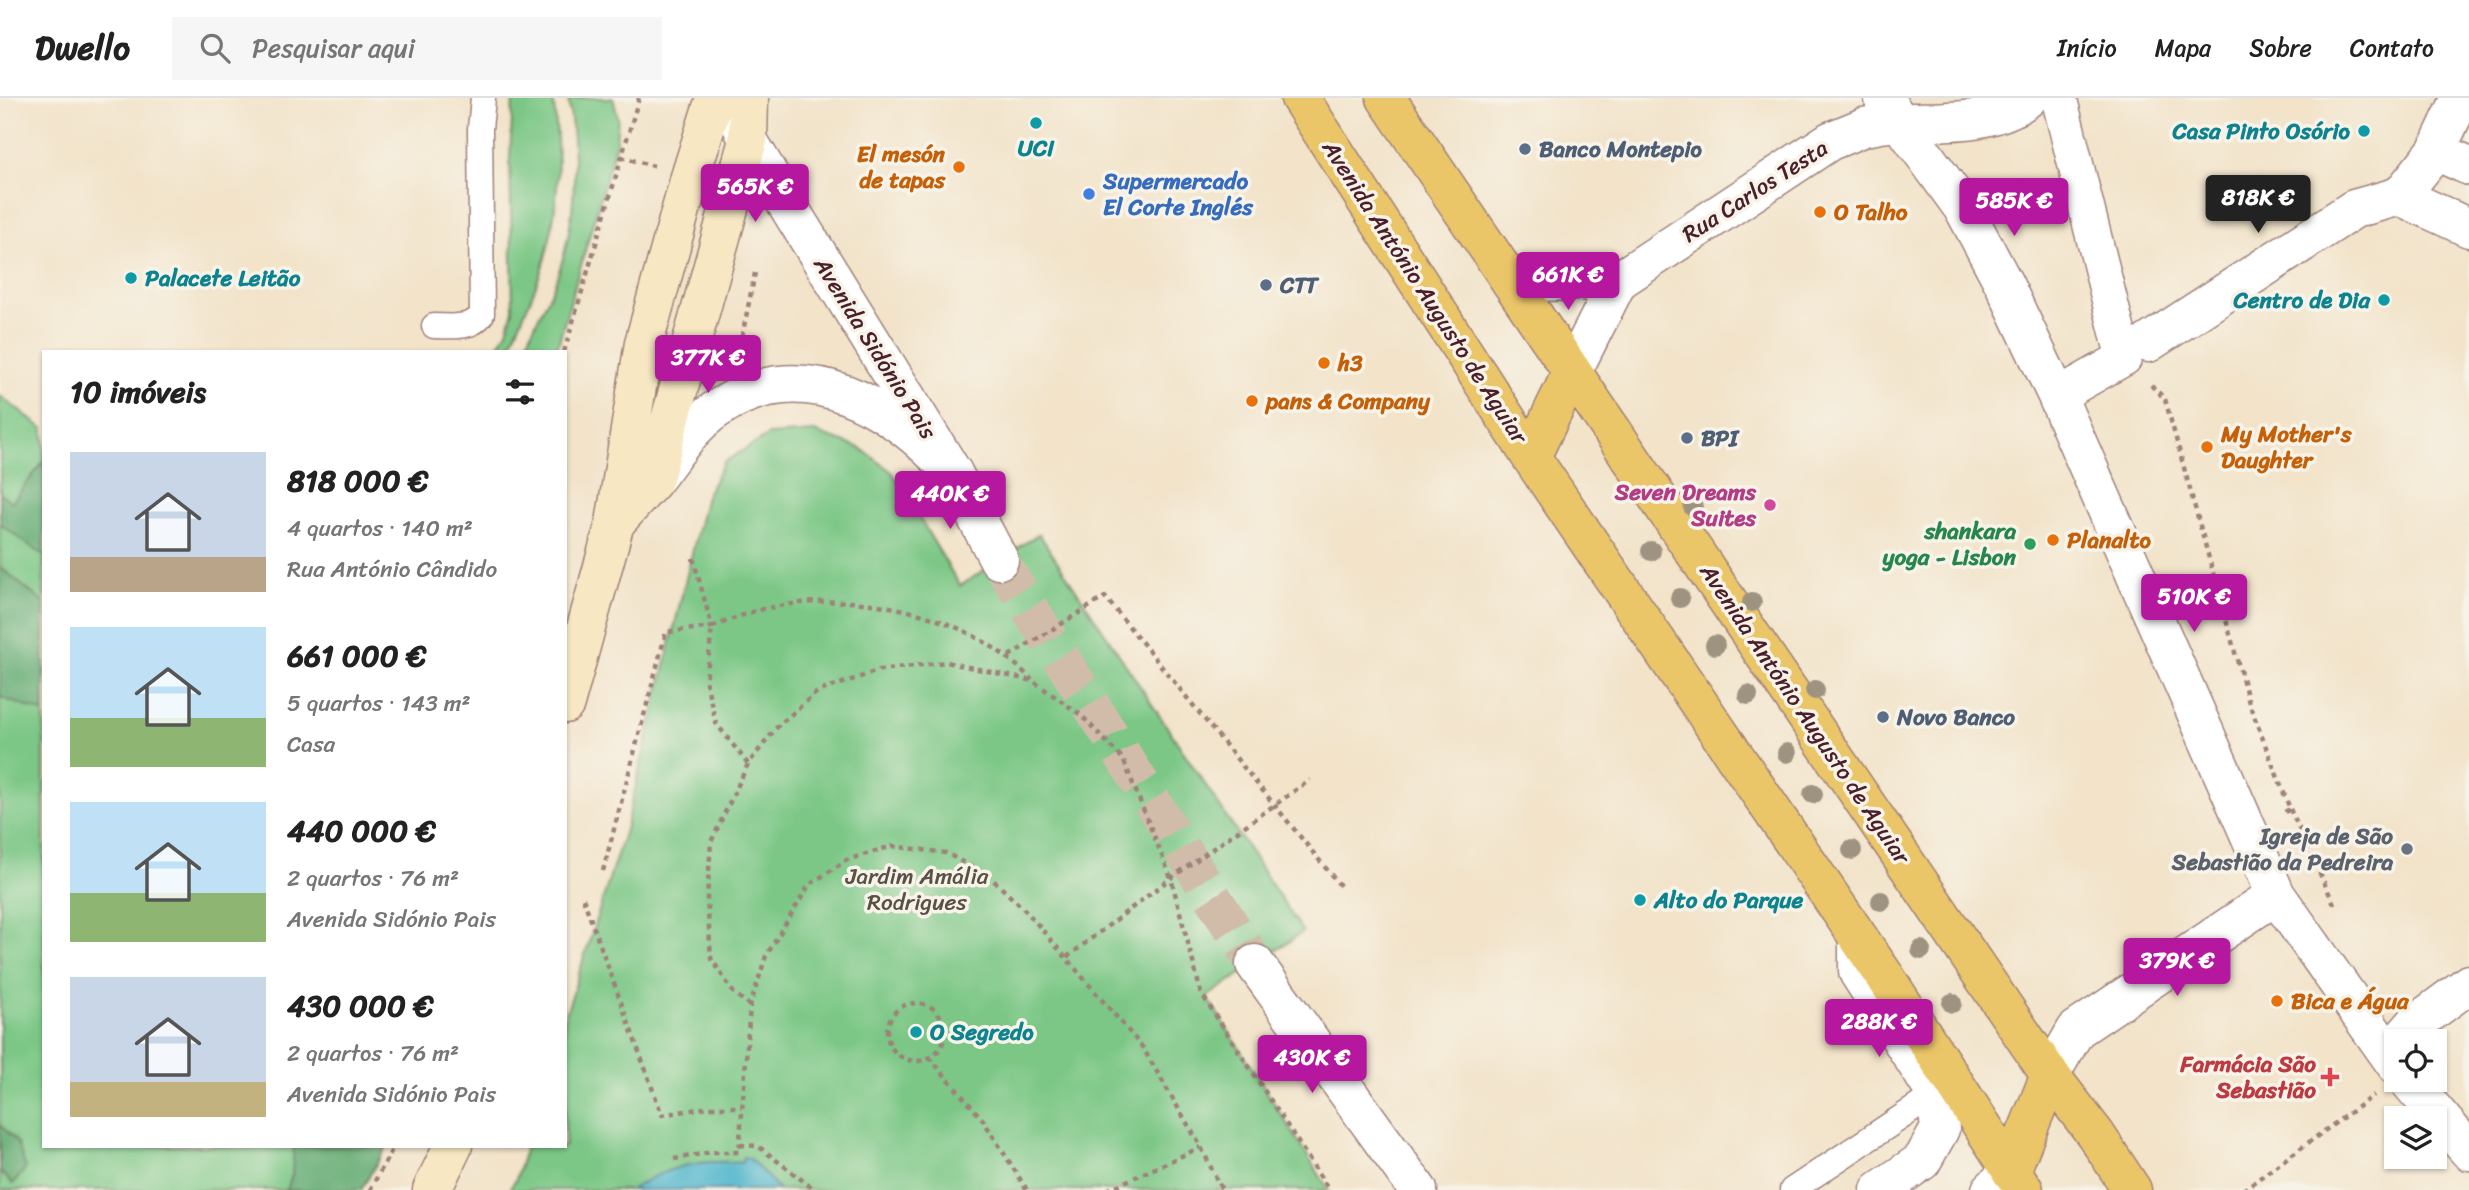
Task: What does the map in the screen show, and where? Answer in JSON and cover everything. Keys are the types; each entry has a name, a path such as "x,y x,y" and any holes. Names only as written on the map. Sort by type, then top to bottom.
{"main road":[{"path":"567,697 615,523 644,343 715,98"},
{"path":"615,523 653,481 748,139 750,98"},
{"name":"Avenida António Augusto de Aguiar","path":"1300,98 1531,457 1927,1043 2009,1184"},
{"name":"Avenida António Augusto de Aguiar","path":"1386,98 2050,1075 2096,1135 2132,1190"},
{"path":"1531,457 1572,372"},
{"path":"2009,1184 2050,1075"},
{"path":"432,1190 452,1148"}],"street":[{"name":"Avenida Sidónio Pais","path":"734,98 748,139 953,473 999,560"},
{"name":"Rua Carlos Testa","path":"1572,372 1618,281 1830,141 1864,127 1892,110 1986,118 2013,109 2028,98"},
{"path":"2059,98 2136,350"},
{"path":"2057,396 2136,350 2354,209 2400,195 2453,158 2461,98"},
{"path":"1892,110 1965,211 2057,396 2276,895 2384,1047"},
{"path":"2400,195 2469,228"},
{"path":"1511,282 1618,281"},
{"path":"653,481 698,424 718,408 768,387 790,384 831,389 876,407 933,451 953,473"},
{"path":"2050,1075 2076,1030 2276,895"},
{"path":"1858,938 1858,972 1936,1094 1940,1129 1922,1161 1881,1190"},
{"path":"1255,964 1418,1190"},
{"path":"2412,1029 2415,1024 2469,984"},
{"path":"2420,1092 2469,1150"}],"lane":[{"path":"434,326 465,326 478,320 482,314 480,129 484,98"},
{"path":"1792,1190 1936,1094"}],"path":[{"path":"565,350 639,98"},
{"path":"2136,350 2165,399 2249,703 2290,809 2313,859"},
{"path":"693,558 712,627 706,682 716,723 748,764"},
{"path":"1009,656 1105,597 1342,888"},
{"path":"603,871 666,632 712,627 768,608 839,601 908,611 963,628 1009,656 1033,681 1081,715 1123,759 1171,878 1206,1001 1329,1190"},
{"path":"750,1006 733,992 711,958 707,897 711,842 748,764 778,726 817,692 880,670 946,662 1033,681"},
{"path":"1067,957 1171,878 1310,780"},
{"path":"2251,836 2290,809"},
{"path":"674,1159 712,1152 739,1152 750,1006 766,956 808,884 847,860 892,846 946,853 990,877 1067,957 1143,1048 1202,1147 1222,1190"},
{"path":"583,898 662,1115 709,1107 742,1107"},
{"path":"908,1004 926,1004 934,1009 944,1024 943,1042 929,1057 915,1061 906,1059 892,1048 888,1040 888,1022 900,1008 908,1004"},
{"path":"929,1057 983,1120 1027,1190"},
{"path":"2243,1190 2384,1072"},
{"path":"740,1145 758,1146 815,1190"},
{"path":"1107,1190 1202,1147"},
{"path":"370,1190 393,1148"}],"green space":[{"path":"513,98 553,98 558,161 555,204 548,245 539,276 509,350 496,350 507,331 513,310 510,157"},
{"path":"568,98 613,98 618,118 616,143 557,350 525,350 555,283 568,238 574,168"},
{"path":"0,396 42,428 42,1148 386,1148 361,1190 0,1190"},
{"name":"Jardim Amália Rodrigues","path":"814,432 860,448 892,472 960,586 1039,534 1303,932 1207,997 1329,1190 509,1190 516,1179 525,1148 567,1148 567,1011 625,830 706,496 724,462 769,435"},
{"path":"42,464 42,555 0,524 0,493 12,502"},
{"path":"0,567 42,601 42,712 0,697"},
{"path":"0,1125 16,1141 26,1168 13,1184 0,1172"},
{"path":"294,1148 386,1148 361,1190 287,1190 292,1174"}],"water":[{"path":"743,1157 749,1158 780,1190 631,1190 670,1170 698,1163 742,1163"}],"tunnel":[{"path":"999,560 1255,964"}],"place":[{"name":"UCI","path":"1036,123"},
{"name":"Casa Pinto Osório","path":"2364,131"},
{"name":"Banco Montepio","path":"1525,149"},
{"name":"El mesón de tapas","path":"959,167"},
{"name":"Supermercado El Corte Inglés","path":"1089,194"},
{"name":"O Talho","path":"1820,212"},
{"name":"Palacete Leitão","path":"131,278"},
{"name":"CTT","path":"1266,285"},
{"name":"Centro de Dia","path":"2384,300"},
{"name":"h3","path":"1324,363"},
{"name":"pans & Company","path":"1252,401"},
{"name":"BPI","path":"1687,438"},
{"name":"My Mother's Daughter","path":"2207,447"},
{"name":"Seven Dreams Suites","path":"1770,505"},
{"name":"Planalto","path":"2053,540"},
{"name":"shankara yoga - Lisbon","path":"2030,544"},
{"name":"Novo Banco","path":"1883,717"},
{"name":"Igreja de São Sebastião da Pedreira","path":"2407,849"},
{"name":"Alto do Parque","path":"1640,900"},
{"name":"Bica e Água","path":"2277,1001"},
{"name":"O Segredo","path":"916,1032"},
{"name":"Farmácia São Sebastião","path":"2330,1077"}]}
